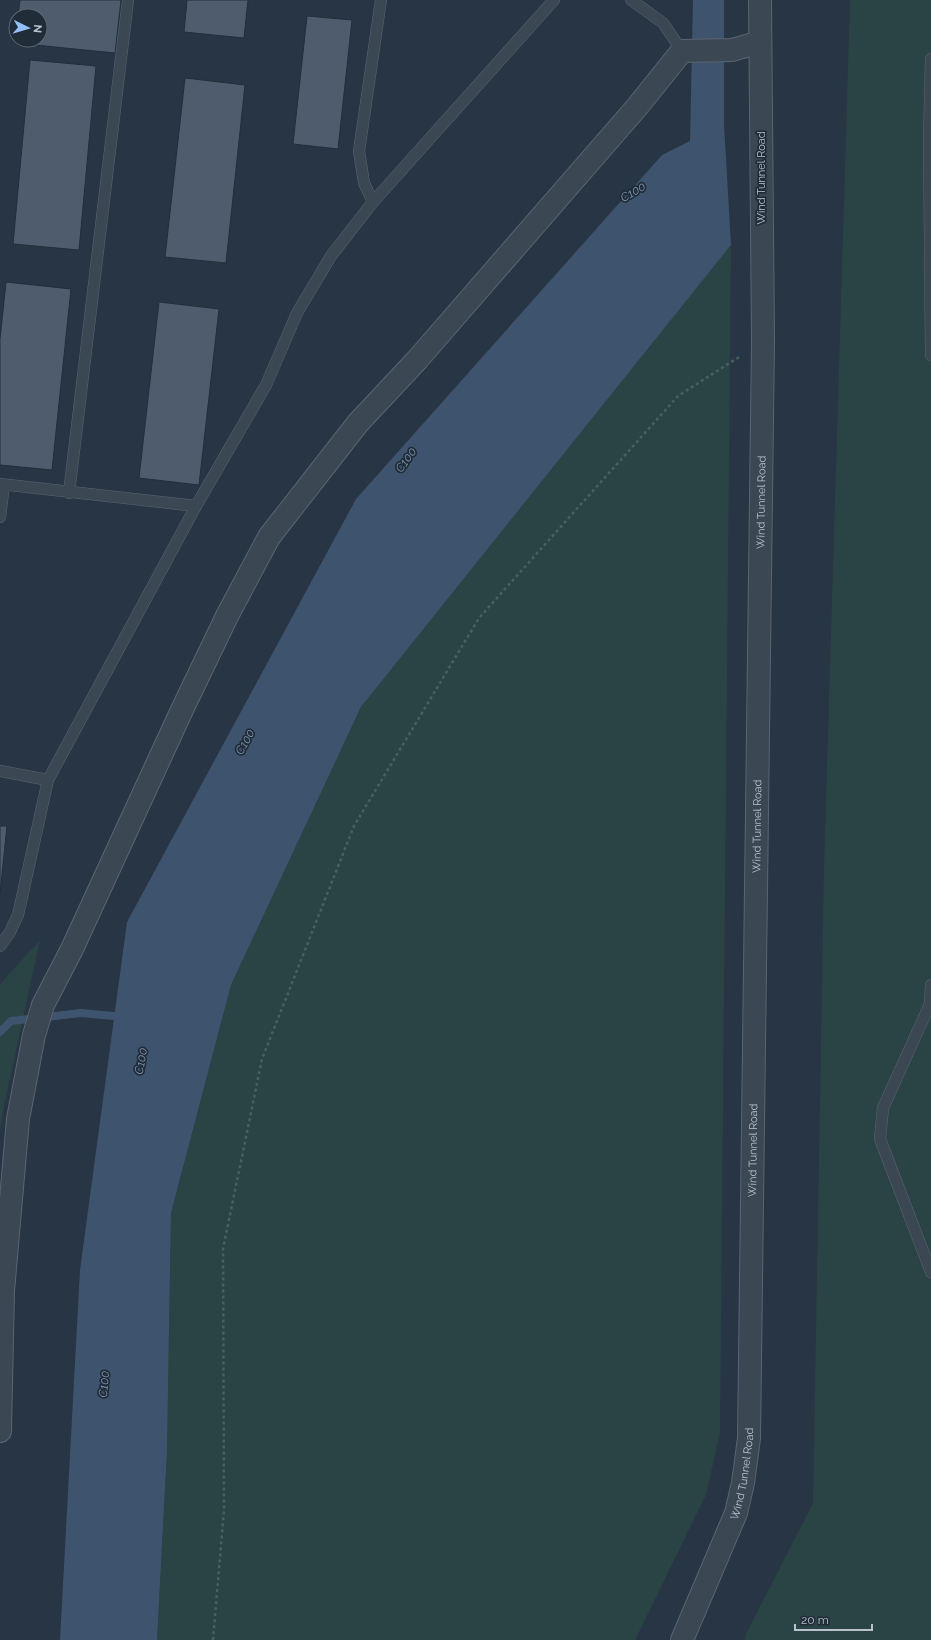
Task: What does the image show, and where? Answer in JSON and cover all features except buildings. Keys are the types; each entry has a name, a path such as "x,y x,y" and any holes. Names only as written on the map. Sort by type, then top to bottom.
{"street":[{"name":"Wind Tunnel Road","path":"682,1640 736,1513 743,1483 749,1438 763,341 760,0"},
{"path":"0,1431 3,1291 18,1119 36,1030 43,1005 72,949 180,712 217,636 269,538 358,423 417,360 685,51 732,50 760,42"}],"lane":[{"path":"68,493 128,0"},
{"path":"373,202 364,183 359,151 381,0"},
{"path":"0,946 10,932 18,915 48,780 196,506 266,385 297,314 331,256 373,202 554,0"},
{"path":"631,0 663,23 685,51"},
{"path":"931,59 929,140 931,355"},
{"path":"0,517 2,484 68,493 196,506"},
{"path":"0,772 48,780"},
{"path":"931,985 930,1004 883,1108 880,1139 931,1272"}],"path":[{"path":"213,1640 224,1510 223,1249 262,1059 354,826 479,618 678,396 763,341"}],"green space":[{"path":"850,0 931,0 931,1640 745,1640 746,1634 813,1503 824,866"},
{"path":"731,245 720,1433 706,1495 635,1640 157,1640 167,1452 171,1213 231,985 361,707"},
{"path":"40,940 2,1116 0,1133 0,984"}],"water":[{"name":"C100","path":"693,0 724,0 724,124 731,245 361,707 231,985 171,1213 167,1452 157,1640 60,1640 80,1270 127,922 356,499 662,155 690,141"}],"waterway":[{"path":"0,1032 11,1021 81,1013 114,1016"}]}
